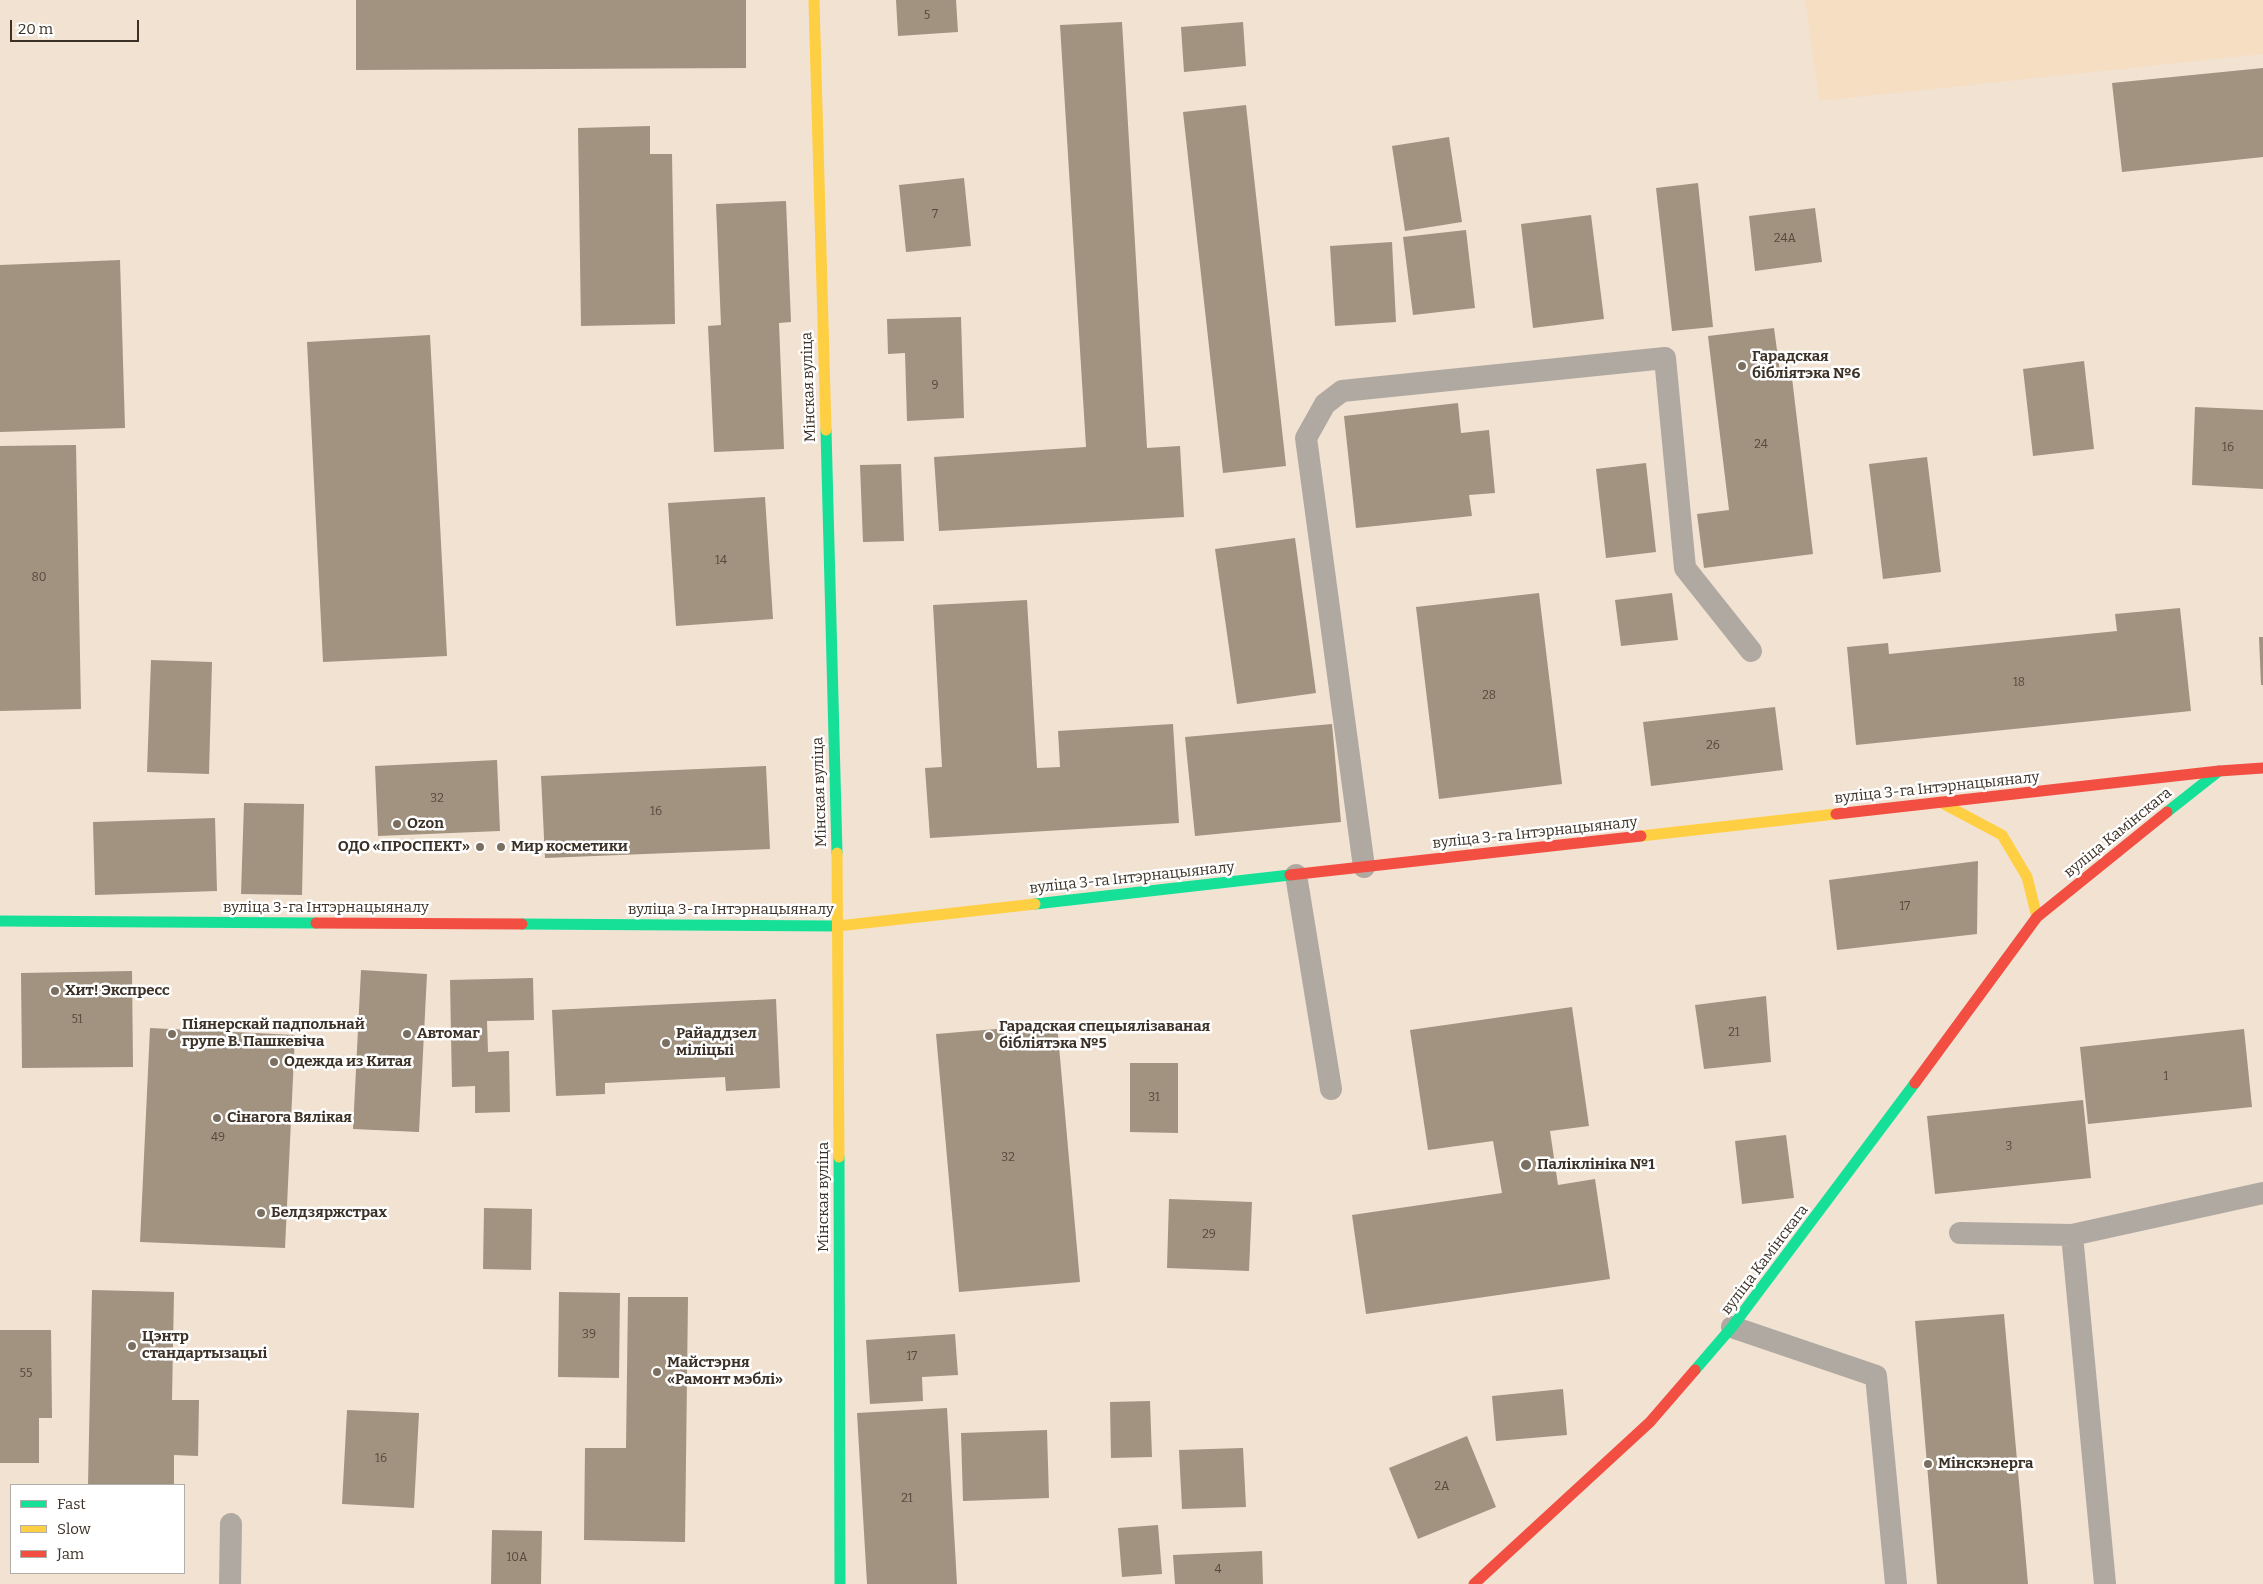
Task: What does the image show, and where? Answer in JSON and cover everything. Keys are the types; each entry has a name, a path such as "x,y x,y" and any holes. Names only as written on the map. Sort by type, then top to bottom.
{"main road":[{"name":"Мінская вуліца","path":"814,0 839,926 840,1584"},
{"name":"вуліца 3-га Інтэрнацыяналу","path":"0,921 839,926 2218,771 2263,768"},
{"name":"вуліца Камінскага","path":"1474,1584 1650,1422 1732,1328 1836,1192 2037,917 2218,771"},
{"path":"1940,802 2002,835 2027,877 2037,917"}],"lane":[{"path":"1364,867 1306,438 1325,404 1342,391 1665,358 1685,568 1751,650"},
{"path":"1296,874 1331,1089"},
{"path":"1960,1233 2072,1235 2263,1193"},
{"path":"2072,1235 2105,1584"},
{"path":"1732,1328 1876,1376 1896,1584"},
{"path":"230,1584 231,1524"}],"shaded area":[{"path":"1805,0 2263,0 2263,54 1819,101"}],"building":[{"path":"356,0 746,0 746,68 356,70"},
{"path":"896,0 956,0 958,32 898,36"},
{"path":"1122,22 1147,448 1180,446 1184,517 939,531 934,457 1086,447 1060,25"},
{"path":"1243,22 1246,66 1184,72 1181,27"},
{"path":"2263,68 2263,157 2122,172 2112,83"},
{"path":"1246,105 1286,466 1223,473 1183,112"},
{"path":"650,126 650,154 672,154 675,324 581,326 578,128"},
{"path":"1449,137 1462,222 1405,231 1392,146"},
{"path":"964,178 971,246 906,252 899,185"},
{"path":"1698,183 1713,327 1672,331 1656,188"},
{"path":"786,201 791,322 779,323 784,449 714,452 708,326 721,325 716,204"},
{"path":"1815,208 1822,262 1755,271 1749,216"},
{"path":"1591,215 1604,319 1533,328 1521,224"},
{"path":"1466,230 1475,308 1413,315 1403,237"},
{"path":"1392,242 1396,322 1335,326 1330,246"},
{"path":"120,260 125,428 0,432 0,265"},
{"path":"961,317 964,418 907,421 905,353 888,354 887,319"},
{"path":"1774,328 1781,380 1792,378 1813,554 1704,568 1697,514 1729,510 1708,336"},
{"path":"430,335 447,656 323,662 307,342"},
{"path":"2084,361 2094,449 2033,456 2023,369"},
{"path":"1458,403 1461,433 1489,430 1495,493 1469,495 1472,516 1356,528 1344,416"},
{"path":"2195,407 2263,410 2263,489 2192,485"},
{"path":"76,445 81,709 0,711 0,446"},
{"path":"1927,457 1941,572 1883,579 1869,464"},
{"path":"1646,463 1656,552 1606,558 1596,469"},
{"path":"901,464 904,541 863,542 860,465"},
{"path":"765,497 773,619 676,626 668,503"},
{"path":"1295,538 1316,693 1237,704 1215,549"},
{"path":"1539,593 1562,784 1439,799 1416,607"},
{"path":"1672,593 1678,640 1621,646 1615,600"},
{"path":"1027,600 1037,768 1060,767 1058,731 1173,724 1179,823 930,838 925,768 942,767 933,605"},
{"path":"2180,608 2191,711 1856,745 1847,647 1888,643 1889,654 2117,631 2115,614"},
{"path":"2259,637 2263,637 2263,685 2261,685"},
{"path":"151,660 212,662 209,774 147,772"},
{"path":"1775,707 1783,770 1651,786 1643,722"},
{"path":"1332,724 1341,822 1195,836 1185,737"},
{"path":"497,760 500,831 378,836 375,766"},
{"path":"766,766 770,849 545,858 541,776"},
{"path":"244,803 304,804 302,895 241,894"},
{"path":"215,818 217,891 95,895 93,822"},
{"path":"1978,861 1977,934 1837,950 1829,880"},
{"path":"361,970 427,974 419,1132 353,1129"},
{"path":"132,971 133,1067 22,1068 21,973"},
{"path":"533,978 534,1020 487,1021 488,1052 509,1051 510,1112 475,1113 475,1086 452,1087 450,980"},
{"path":"1766,996 1771,1062 1704,1069 1695,1005"},
{"name":"Райаддзел міліцыі","path":"776,999 780,1088 726,1091 725,1077 605,1083 605,1094 556,1096 552,1010"},
{"name":"Паліклініка №1","path":"1572,1007 1589,1126 1550,1131 1558,1185 1595,1179 1610,1279 1366,1314 1352,1215 1502,1193 1493,1141 1428,1150 1410,1030"},
{"path":"1057,1024 1080,1282 959,1292 936,1034"},
{"path":"150,1028 295,1035 285,1248 140,1242"},
{"path":"2244,1029 2252,1107 2088,1124 2080,1047"},
{"path":"1130,1063 1178,1063 1178,1133 1130,1132"},
{"path":"2083,1100 2091,1178 1935,1194 1927,1116"},
{"path":"1786,1135 1794,1198 1742,1204 1735,1141"},
{"path":"1169,1199 1252,1202 1249,1271 1167,1268"},
{"path":"484,1208 532,1209 531,1270 483,1269"},
{"name":"Цэнтр стандартызацыі","path":"92,1290 174,1292 172,1400 199,1400 198,1456 174,1455 174,1484 88,1484"},
{"path":"559,1292 620,1293 619,1378 558,1377"},
{"name":"Майстэрня «Рамонт мэблі»","path":"628,1297 688,1297 685,1542 584,1540 585,1448 626,1448"},
{"path":"2004,1314 2028,1584 1937,1584 1915,1321"},
{"path":"0,1330 51,1330 52,1418 39,1418 39,1463 0,1463"},
{"path":"955,1334 958,1375 922,1377 923,1401 870,1404 866,1340"},
{"path":"1563,1389 1567,1435 1496,1441 1492,1396"},
{"path":"1150,1401 1152,1457 1111,1458 1110,1402"},
{"path":"947,1408 957,1584 867,1584 857,1413"},
{"path":"347,1410 419,1413 414,1508 342,1504"},
{"path":"1047,1430 1049,1498 963,1501 961,1433"},
{"path":"1467,1436 1496,1507 1418,1539 1389,1468"},
{"path":"1243,1448 1246,1507 1182,1509 1179,1450"},
{"path":"1158,1525 1162,1574 1122,1577 1118,1528"},
{"path":"492,1530 542,1531 541,1584 491,1584"},
{"path":"1262,1551 1263,1584 1175,1584 1173,1555"}],"traffic: fast":[{"path":"826,430 837,853"},
{"path":"2167,812 2219,771"},
{"path":"1035,904 1290,875"},
{"path":"0,921 316,923"},
{"path":"522,924 838,926"},
{"path":"1695,1370 1732,1327 1915,1083"},
{"path":"839,1157 840,1584"}],"traffic: slow":[{"path":"814,0 826,430"},
{"path":"1940,802 2002,835 2027,877 2037,917"},
{"path":"1641,836 1836,814"},
{"path":"837,853 839,1157"},
{"path":"838,926 1035,904"}],"traffic: jam":[{"path":"1836,814 2219,771 2263,768"},
{"path":"1915,1083 2037,917 2167,812"},
{"path":"1290,875 1641,836"},
{"path":"316,923 522,924"},
{"path":"1474,1584 1650,1422 1695,1370"}],"place":[{"name":"Гарадская бібліятэка №6","path":"1742,366"},
{"name":"Ozon","path":"397,824"},
{"name":"ОДО «ПРОСПЕКТ»","path":"480,847"},
{"name":"Мир косметики","path":"501,847"},
{"name":"Хит! Экспресс","path":"55,991"},
{"name":"Піянерскай падпольнай групе В. Пашкевіча","path":"172,1034"},
{"name":"Автомаг","path":"407,1034"},
{"name":"Гарадская спецыялізаваная бібліятэка №5","path":"989,1036"},
{"name":"Райаддзел міліцыі","path":"666,1043"},
{"name":"Одежда из Китая","path":"274,1062"},
{"name":"Сінагога Вялікая","path":"217,1118"},
{"name":"Паліклініка №1","path":"1526,1165"},
{"name":"Белдзяржстрах","path":"261,1213"},
{"name":"Цэнтр стандартызацыі","path":"132,1346"},
{"name":"Майстэрня «Рамонт мэблі»","path":"657,1372"},
{"name":"Мінскэнерга","path":"1928,1464"}]}
